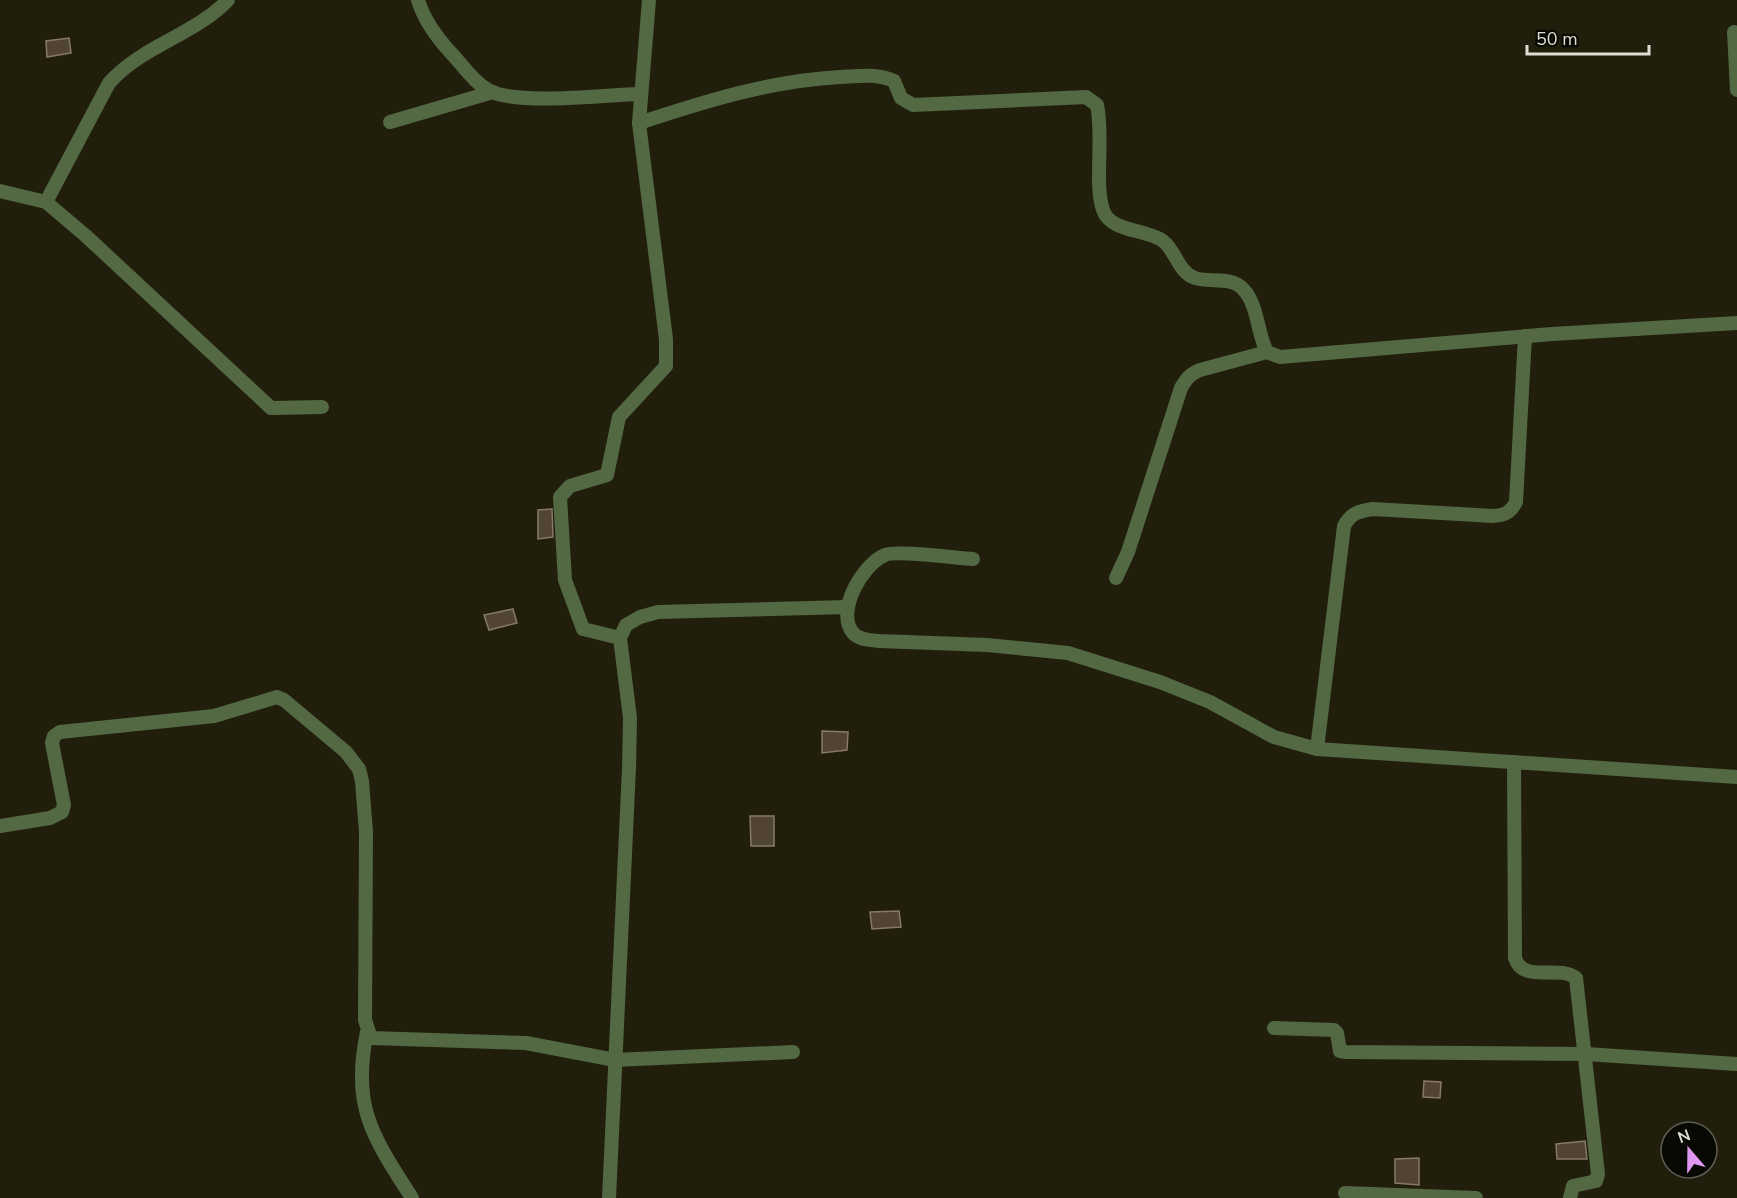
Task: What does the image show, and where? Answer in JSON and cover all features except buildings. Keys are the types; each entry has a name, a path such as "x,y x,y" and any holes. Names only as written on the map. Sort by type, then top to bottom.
{"street":[{"path":"46,202 109,83 141,54 214,13 228,0"},
{"path":"418,0 432,28 449,51 477,82 493,92 525,98 640,94"},
{"path":"620,638 583,629 565,580 560,497 570,486 607,475 619,417 666,366 666,339 639,123 649,0"},
{"path":"1734,32 1737,90"},
{"path":"639,123 725,95 775,83 869,75 894,81 901,98 913,105 1086,98 1097,105 1101,122 1101,199 1104,213 1115,224 1163,241 1182,269 1194,278 1228,281 1241,286 1250,297 1259,338 1267,352"},
{"path":"390,122 493,92"},
{"path":"0,191 46,202 86,236 271,408 322,407"},
{"path":"1116,578 1128,552 1180,388 1191,374 1200,370 1267,352 1280,357 1525,336 1737,323"},
{"path":"1317,749 1344,526 1348,519 1358,511 1373,509 1493,516 1504,515 1511,511 1516,502 1525,336"},
{"path":"973,559 887,554 869,564 858,578 848,608 849,625 853,633 861,638 1017,647 1068,653 1160,682 1210,702 1274,737 1317,749 1737,777"},
{"path":"609,1198 628,821 630,718 620,638 627,625 640,617 678,609 848,608"},
{"path":"0,826 50,818 62,812 64,805 52,743 54,736 60,732 214,716 270,698 284,700 346,752 359,769 366,832 367,1032 360,1075 366,1114 373,1136 412,1198"},
{"path":"1514,762 1515,958 1518,966 1525,972 1568,973 1576,978 1586,1054 1598,1174 1596,1181 1574,1186 1570,1198"},
{"path":"1274,1028 1334,1030 1337,1033 1340,1051 1346,1052 1586,1054 1737,1064"},
{"path":"367,1032 371,1038 378,1041 526,1043 615,1060 794,1052"},
{"path":"1346,1193 1476,1198"}]}
